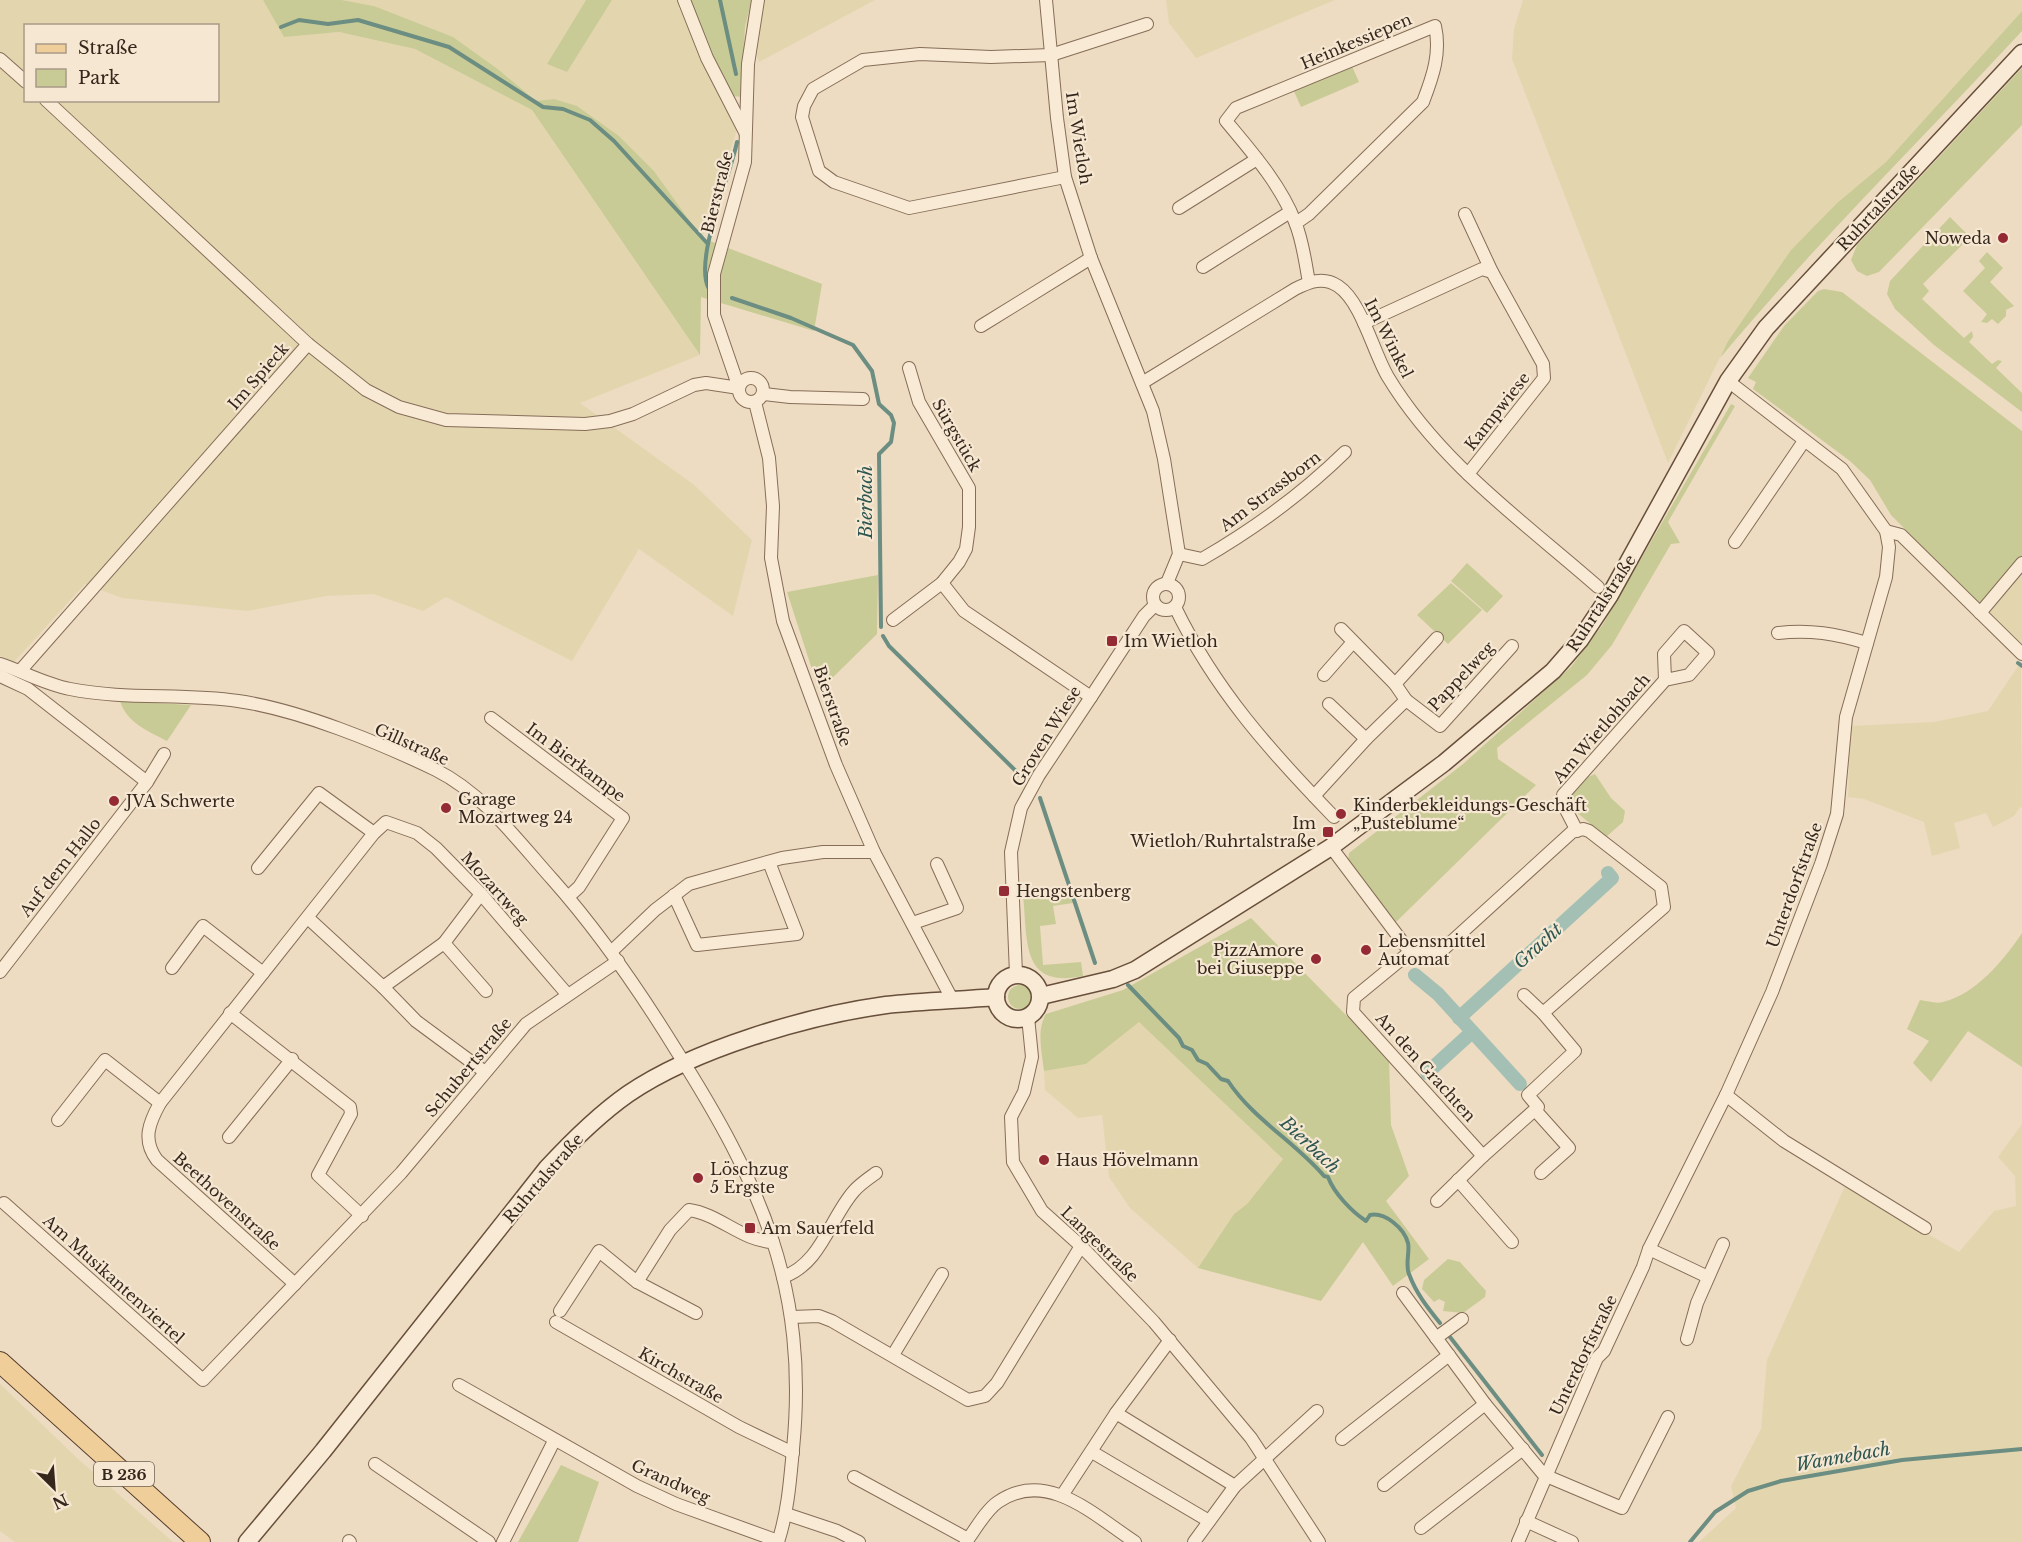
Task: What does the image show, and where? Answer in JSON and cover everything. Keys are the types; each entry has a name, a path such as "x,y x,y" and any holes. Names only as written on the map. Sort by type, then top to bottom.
{"main road":[{"name":"Ruhrtalstraße","path":"1041,996 1113,980 1135,970 1331,847 1444,763 1553,671 1580,640 1649,526 1728,381 1766,328 2022,53"},
{"path":"1016,974 1030,978 1039,989 1041,996 1037,1008 1028,1017 1011,1017 998,1006 996,997 999,987 1006,978 1016,974"},
{"name":"Ruhrtalstraße","path":"247,1542 323,1451 552,1163 581,1132 629,1094 685,1064 797,1024 882,1006 996,997"},
{"name":"B 236","path":"0,1362 200,1542"}],"street":[{"path":"684,0 707,58 746,133"},
{"name":"Bierstraße","path":"739,388 714,315 714,274 745,162 748,64 758,0"},
{"name":"Im Wietloh","path":"1046,0 1065,177 1091,258 1153,411 1164,459 1179,554"},
{"path":"1065,177 909,208 834,182 819,171 802,117 813,89 863,60 920,54 991,57 1051,55 1147,24"},
{"name":"Heinkessiepen","path":"1257,159 1226,121 1236,108 1435,26 1439,44 1431,81 1423,102 1309,214 1293,217"},
{"path":"0,59 24,80"},
{"name":"Im Spieck","path":"20,671 308,344 47,102"},
{"path":"1142,383 1310,282 1293,217 1257,159 1179,208"},
{"name":"Kampwiese","path":"1465,214 1492,272 1543,364 1544,378 1468,474"},
{"path":"1203,267 1293,217"},
{"path":"981,326 1091,258"},
{"path":"1364,323 1482,269 1492,272"},
{"name":"Im Winkel","path":"1310,282 1325,280 1338,286 1349,297 1364,323 1389,378 1450,458 1598,587"},
{"path":"308,344 366,390 410,411 446,420 557,425 593,423 633,414 694,385 706,383 739,388"},
{"name":"Sürgstück","path":"893,620 942,583 959,562 966,549 970,515 969,488 919,402 909,368"},
{"path":"739,388 747,379 755,378 762,384 759,398"},
{"path":"1728,381 1842,469 1886,531 1901,535 2022,654"},
{"path":"739,388 743,400 790,397 863,399"},
{"name":"Bierstraße","path":"759,398 769,458 773,506 771,558 783,621 803,670 836,765 874,852 952,999"},
{"path":"1735,542 1804,441"},
{"name":"Am Strassborn","path":"1179,554 1202,560 1246,534 1322,475 1345,452"},
{"name":"Unterdorfstraße","path":"1518,1542 1544,1475 1597,1358 1604,1351 1649,1249 1726,1095 1772,992 1829,839 1837,814 1846,717 1886,577 1889,547 1886,531"},
{"path":"1155,605 1164,610 1174,607 1180,595 1174,585 1167,583 1179,554"},
{"path":"1980,613 2022,563"},
{"path":"942,583 964,610 1090,697"},
{"name":"Groven Wiese","path":"1016,974 1011,871 1016,823 1039,775 1144,616 1155,605 1153,593 1156,587 1167,583"},
{"path":"1174,607 1195,649 1243,718 1334,817"},
{"name":"Pappelweg","path":"1341,629 1395,684 1406,699 1440,726 1512,645"},
{"path":"1778,633 1803,630 1827,632 1867,643"},
{"path":"1395,684 1437,638"},
{"path":"1324,675 1353,642"},
{"name":"Gillstraße","path":"0,664 34,679 71,689 238,701 310,720 438,771 460,784 495,815 568,897 615,956 685,1064"},
{"path":"0,676 28,689 147,782"},
{"name":"Am Wietlohbach","path":"1577,831 1563,804 1563,795 1665,680"},
{"name":"Pappelweg","path":"1314,796 1406,699"},
{"path":"1329,705 1366,739"},
{"name":"Im Bierkampe","path":"491,718 623,818 579,887 568,897"},
{"name":"Auf dem Hallo","path":"0,972 147,782 164,754"},
{"path":"258,868 319,792 374,833"},
{"name":"Beethovenstraße","path":"295,1284 151,1152 147,1132 160,1103 374,833 386,822"},
{"name":"Mozartweg","path":"386,822 426,838 481,894 567,994"},
{"path":"1331,847 1410,952 1437,955 1572,832 1589,831 1626,857 1662,887 1664,907 1543,1013"},
{"name":"Schubertstraße","path":"203,1380 362,1216 526,1024 615,956 674,895 699,880 769,862 823,852 874,852"},
{"path":"674,895 697,945 797,934 769,862"},
{"path":"913,923 957,908 937,864"},
{"path":"383,987 444,943 481,894"},
{"path":"308,918 383,987 416,1021 485,1072"},
{"path":"172,968 202,926 263,972"},
{"path":"444,943 486,991"},
{"name":"An den Grachten","path":"1410,952 1354,998 1353,1012 1483,1156"},
{"path":"1437,1201 1538,1107 1527,1095 1575,1051 1543,1013 1524,995"},
{"path":"231,1013 350,1107 351,1114 318,1175 362,1216"},
{"name":"Langestraße","path":"1028,1017 1032,1057 1024,1092 1011,1117 1013,1162 1042,1211 1082,1246 1170,1340 1266,1459 1318,1542"},
{"path":"229,1137 292,1059"},
{"path":"58,1120 105,1060 160,1103"},
{"path":"685,1064 744,1167 773,1242 792,1317 797,1379 793,1453 786,1515 778,1542"},
{"path":"1726,1095 1784,1141 1924,1228"},
{"path":"1535,1110 1569,1148 1541,1173"},
{"path":"783,1277 801,1268 813,1255 854,1190 876,1173"},
{"path":"1458,1180 1512,1242"},
{"name":"Am Musikantenviertel","path":"4,1203 203,1380"},
{"path":"637,1282 670,1230 689,1210 699,1211 752,1238 773,1242"},
{"path":"1687,1339 1708,1277 1723,1244"},
{"path":"792,1317 819,1316 893,1355 956,1395 968,1400 985,1396 996,1383 1082,1246"},
{"path":"1649,1249 1708,1277"},
{"name":"Kirchstraße","path":"696,1313 637,1282 599,1251 558,1317 738,1427 793,1453"},
{"path":"893,1355 942,1274"},
{"path":"1403,1293 1438,1336 1485,1404 1544,1475 1622,1508 1668,1417"},
{"path":"1438,1336 1457,1322"},
{"path":"1063,1494 1116,1413 1170,1340"},
{"path":"1342,1439 1449,1355"},
{"name":"Grandweg","path":"459,1385 554,1441 666,1499 778,1542"},
{"path":"1384,1485 1485,1404"},
{"path":"1194,1542 1235,1486 1317,1411"},
{"path":"1116,1413 1235,1486"},
{"path":"503,1542 554,1441"},
{"path":"1422,1528 1524,1449"},
{"path":"1092,1452 1209,1521"},
{"path":"375,1464 489,1542"},
{"path":"854,1477 967,1541 996,1503 1011,1495 1047,1490 1063,1494 1135,1542"},
{"path":"786,1515 837,1531 859,1542"},
{"path":"1526,1521 1572,1542"}],"shaded area":[{"path":"0,0 263,0 284,36 339,32 415,49 532,110 700,355 580,403 693,484 752,540 733,616 639,549 572,661 446,597 423,611 373,594 326,596 247,611 122,598 85,584 14,662 0,656"},
{"path":"342,0 586,0 547,64 567,71 612,0 678,0 679,8 737,130 702,238 654,171 619,136 577,107 554,99 536,101 499,70 374,6"},
{"path":"752,0 875,0 759,62 745,26"},
{"path":"1166,0 1335,0 1196,58 1169,23"},
{"path":"1523,0 2022,0 2022,11 1886,162 1837,203 1791,250 1728,341 1668,463 1512,59 1514,29"},
{"path":"2022,561 2022,654 1980,613"},
{"path":"2021,662 2022,808 2020,807 2014,816 1993,827 1986,813 1954,823 1960,848 1932,856 1924,822 1864,799 1848,797 1850,726 1934,722 1988,711"},
{"path":"1139,1021 1283,1159 1247,1204 1234,1214 1198,1268 1130,1208 1109,1177 1102,1115 1078,1118 1045,1090 1044,1071 1086,1064"},
{"path":"2022,1124 2022,1542 1699,1542 1736,1508 1731,1486 1761,1429 1767,1360 1845,1186 1959,1252 1994,1211 2016,1206 2015,1176 1998,1157"},
{"path":"0,1384 77,1458 173,1542 15,1542 0,1531"}],"green space":[{"path":"263,0 342,0 374,6 453,37 499,70 536,101 554,99 577,106 619,136 654,171 702,238 822,284 814,331 701,297 700,355 532,110 415,49 339,32 284,37"},
{"path":"586,0 612,0 567,72 547,64"},
{"path":"689,0 752,0 745,26 742,97 731,96"},
{"path":"2022,11 2022,31 1831,233 1720,358 1728,341 1791,250 1837,203 1886,162"},
{"path":"1351,64 1359,82 1301,107 1293,89"},
{"path":"2022,68 2022,125 1879,272 1867,276 1857,271 1851,260 1857,245"},
{"path":"1950,217 1970,237 1923,284 1929,291 1922,299 1964,338 1972,331 1973,337 1969,342 1992,364 1998,360 2002,361 1996,368 2022,393 2022,412 1934,345 1895,309 1887,294 1890,281"},
{"path":"1987,252 2003,268 1990,282 2014,306 2006,310 2006,316 1998,324 1992,319 1987,323 1981,322 1987,314 1963,291 1985,268 1979,261"},
{"path":"1824,289 1842,292 2022,431 2022,561 1986,603 1979,604 1891,515 1870,480 1850,461 1753,389 1756,382 1748,378 1784,326 1818,291"},
{"path":"1731,404 1735,406 1668,522 1680,543 1671,544 1612,645 1587,675 1497,748 1498,759 1536,785 1395,923 1348,861 1349,853 1463,764 1571,667 1603,624"},
{"path":"1467,563 1503,596 1487,613 1451,581"},
{"path":"878,575 877,634 819,691 787,592"},
{"path":"1451,583 1482,610 1448,644 1417,615"},
{"path":"120,701 191,705 167,741 133,721 123,709"},
{"path":"1595,774 1611,798 1625,811 1623,822 1606,837 1574,810 1570,801 1579,784"},
{"path":"1068,888 1073,903 1053,906 1056,924 1040,926 1043,965 1081,962 1083,976 1063,978 1048,975 1038,968 1031,957 1023,895"},
{"path":"1251,918 1389,1059 1391,1125 1409,1176 1386,1201 1429,1259 1393,1286 1363,1242 1321,1301 1198,1268 1234,1214 1247,1204 1283,1159 1139,1022 1086,1064 1044,1071 1040,1034 1046,1014 1123,990"},
{"path":"2022,933 2022,1067 1968,1031 1931,1082 1913,1063 1929,1041 1907,1029 1920,1000 1940,1003 1967,992 1998,965"},
{"path":"1020,985 1029,988 1032,997 1029,1006 1020,1009 1011,1006 1008,997 1011,988"},
{"path":"1448,1259 1460,1262 1486,1291 1485,1297 1463,1313 1443,1311 1445,1302 1439,1299 1434,1302 1422,1289 1424,1280"},
{"path":"561,1465 599,1482 578,1542 518,1542"}],"waterway":[{"name":"Bierbach","path":"720,0 736,74"},
{"path":"281,27 299,20 328,24 358,20 449,47 543,107 563,109 590,120 614,141 707,243"},
{"name":"Bierbach","path":"709,289 705,276 709,239 737,142"},
{"name":"Bierbach","path":"732,298 791,318 853,345 872,371 879,404 891,415 894,423 891,442 879,454 881,627"},
{"name":"Bierbach","path":"883,636 889,646 1023,778"},
{"path":"2018,663 2022,666"},
{"name":"Bierbach","path":"1040,798 1095,963"},
{"name":"Gracht","path":"1459,1018 1612,878 1608,873"},
{"name":"Gracht","path":"1415,975 1438,994 1520,1084"},
{"name":"Bierbach","path":"1128,985 1179,1038 1183,1046 1192,1050 1198,1060 1207,1064 1221,1079 1228,1081 1249,1107 1324,1176 1328,1177 1339,1195 1355,1212 1366,1221 1370,1215 1382,1216 1398,1227 1408,1243 1407,1266 1412,1281 1422,1300 1440,1323"},
{"name":"Gracht","path":"1427,1073 1472,1032"},
{"name":"Bierbach","path":"1450,1337 1542,1455"},
{"name":"Wannebach","path":"1690,1542 1715,1512 1748,1491 1781,1481 1902,1460 2022,1449"}],"place":[{"name":"Noweda","path":"2003,238"},
{"name":"Im Wietloh","path":"1112,641"},
{"name":"JVA Schwerte","path":"114,801"},
{"name":"Garage Mozartweg 24","path":"446,808"},
{"name":"Kinderbekleidungs-Geschäft „Pusteblume“","path":"1341,814"},
{"name":"Im Wietloh/Ruhrtalstraße","path":"1328,832"},
{"name":"Hengstenberg","path":"1004,891"},
{"name":"Lebensmittel Automat","path":"1366,950"},
{"name":"PizzAmore bei Giuseppe","path":"1316,959"},
{"name":"Haus Hövelmann","path":"1044,1160"},
{"name":"Löschzug 5 Ergste","path":"698,1178"},
{"name":"Am Sauerfeld","path":"750,1228"}]}
